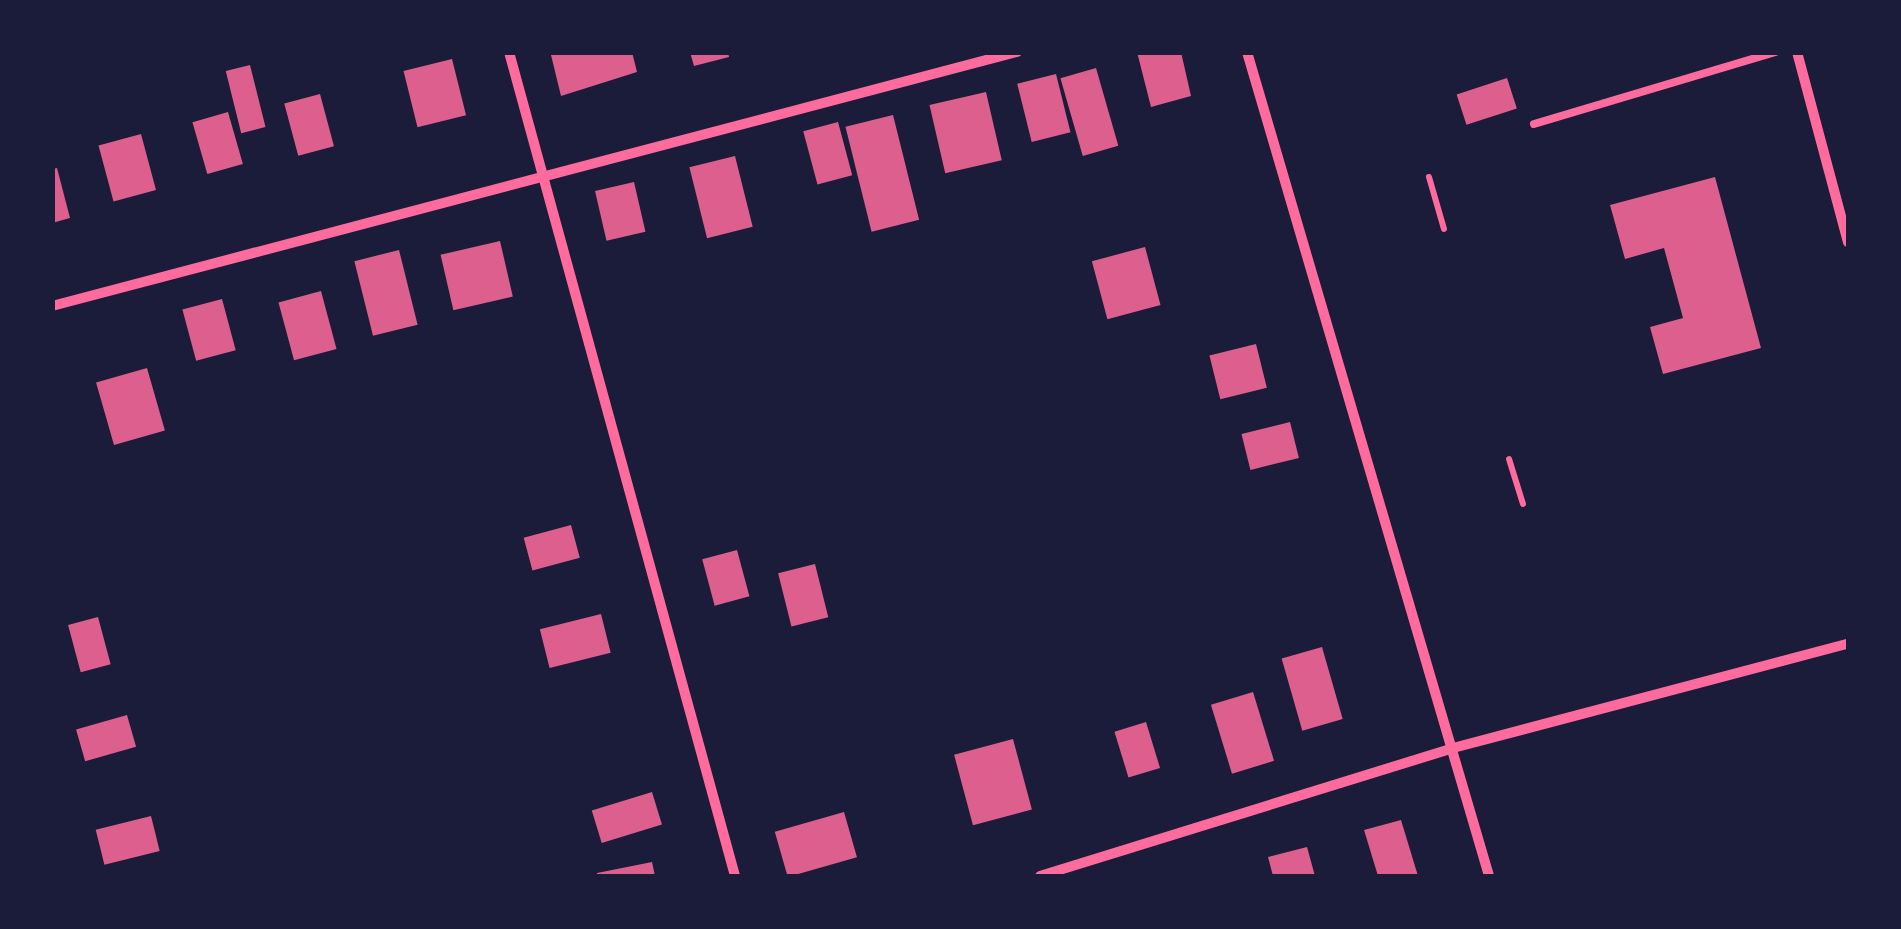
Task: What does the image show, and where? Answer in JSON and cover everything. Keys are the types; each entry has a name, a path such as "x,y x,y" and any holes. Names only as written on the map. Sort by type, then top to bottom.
{"street":[{"path":"509,52 734,876"},
{"path":"52,306 541,172 1018,52"},
{"path":"1247,52 1489,876"},
{"path":"1798,52 1848,242"},
{"path":"1040,876 1453,748 1848,644"}],"lane":[{"path":"1534,124 1776,52"}],"path":[{"path":"1429,177 1444,230"},
{"path":"1509,459 1523,504"}],"building":[{"path":"632,52 637,72 561,96 551,55"},
{"path":"690,52 728,52 729,57 694,66"},
{"path":"1137,52 1181,52 1191,96 1151,107"},
{"path":"452,59 466,115 418,127 403,71"},
{"path":"250,65 265,127 241,133 226,71"},
{"path":"1096,68 1118,146 1083,156 1060,78"},
{"path":"1056,74 1071,132 1032,142 1017,84"},
{"path":"1507,78 1517,108 1466,125 1457,94"},
{"path":"986,92 1002,160 945,173 929,105"},
{"path":"320,94 334,146 298,156 284,104"},
{"path":"228,112 243,164 207,174 192,122"},
{"path":"893,115 919,220 872,232 845,127"},
{"path":"838,122 852,175 817,184 803,131"},
{"path":"141,134 156,190 114,201 98,145"},
{"path":"735,156 753,227 707,238 689,167"},
{"path":"57,168 70,218 52,223 52,169"},
{"path":"1715,177 1761,348 1663,374 1650,327 1683,318 1664,248 1625,259 1610,205"},
{"path":"634,182 645,232 606,241 595,191"},
{"path":"500,241 513,297 453,310 441,255"},
{"path":"1145,247 1161,305 1107,319 1092,261"},
{"path":"399,250 418,325 373,336 354,261"},
{"path":"321,291 337,349 294,360 278,302"},
{"path":"222,299 236,350 196,361 182,310"},
{"path":"1256,344 1267,388 1220,399 1209,356"},
{"path":"147,368 165,430 114,445 96,383"},
{"path":"1290,422 1299,458 1250,470 1241,434"},
{"path":"571,525 580,558 532,571 524,538"},
{"path":"737,550 749,596 715,606 702,559"},
{"path":"815,564 828,617 791,627 778,573"},
{"path":"601,614 611,653 550,668 540,629"},
{"path":"98,617 111,664 81,672 68,625"},
{"path":"1322,647 1343,719 1302,731 1282,659"},
{"path":"1253,692 1274,761 1232,774 1211,705"},
{"path":"127,715 136,747 85,761 76,730"},
{"path":"1146,722 1160,768 1128,778 1114,732"},
{"path":"1013,739 1032,810 973,825 954,755"},
{"path":"652,792 662,825 602,843 592,810"},
{"path":"844,812 857,857 787,876 775,832"},
{"path":"151,816 160,851 104,865 96,830"},
{"path":"1401,820 1418,876 1378,876 1364,830"},
{"path":"1307,847 1315,876 1273,876 1268,857"},
{"path":"652,862 655,876 597,876 597,873"}]}
